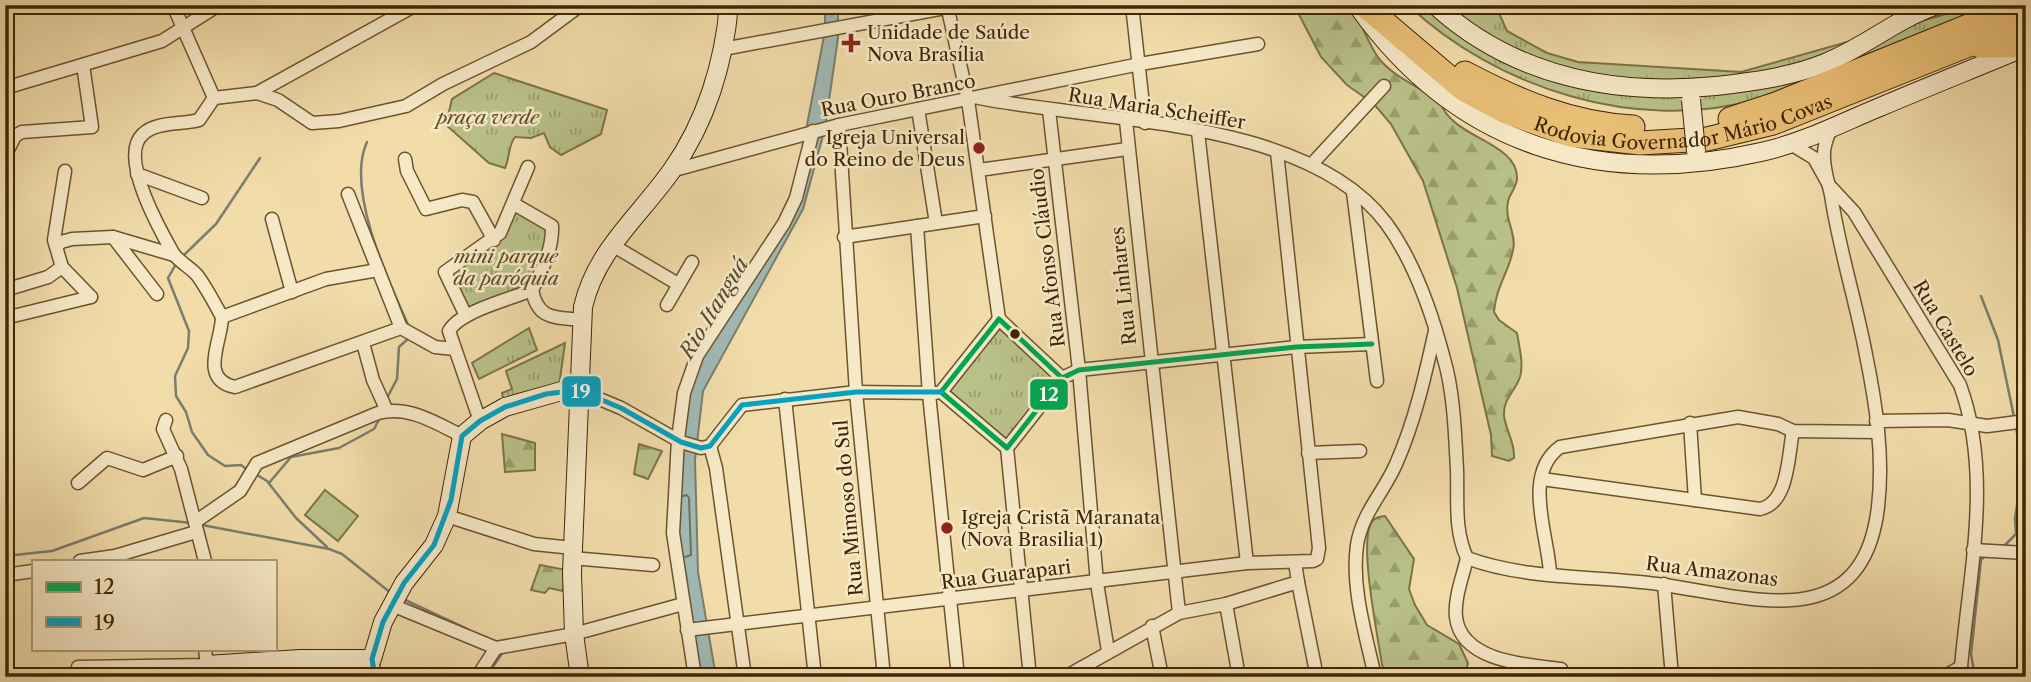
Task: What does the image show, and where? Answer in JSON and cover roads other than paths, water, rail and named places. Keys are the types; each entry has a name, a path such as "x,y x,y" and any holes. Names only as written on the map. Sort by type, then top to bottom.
{"highway":[{"name":"Rodovia Governador Mário Covas","path":"1364,5 1463,89 1506,113 1570,135 1628,142 1707,139 1751,130 2026,22"},
{"name":"Rodovia Governador Mário Covas","path":"1385,5 1465,73 1513,98 1579,120 1650,128 1704,124 1756,112 2020,5"},
{"path":"1963,46 2026,47"}],"street":[{"path":"173,5 214,98"},
{"path":"5,88 162,41 219,5"},
{"path":"174,256 137,174 134,147 142,135 156,126 199,120 214,98 257,93 416,5"},
{"path":"257,93 278,100 312,123 394,110 531,42 581,5"},
{"path":"580,677 574,634 573,553 581,320 586,294 612,244 671,171 699,120 719,71 729,5"},
{"path":"723,48 961,5"},
{"path":"1132,5 1145,123"},
{"path":"1357,5 1385,45 1440,94 1498,132 1562,155 1593,160 1762,152 1791,144 2026,47"},
{"name":"Rodovia Governador Mário Covas","path":"1434,5 1507,57 1567,78 1611,86 1690,94 1758,82 1825,63 1903,18 1937,5"},
{"path":"947,6 974,99 979,170 999,319 1062,378"},
{"name":"Rua Ouro Branco","path":"671,171 839,125 1140,64 1258,44"},
{"path":"5,156 15,136 22,132 92,127 83,65"},
{"path":"1311,165 1384,86"},
{"path":"1690,94 1696,156"},
{"name":"Rua Maria Scheiffer","path":"974,99 1145,123 1254,143 1311,165 1353,192 1386,223 1406,257 1445,360 1453,423 1458,528 1467,558"},
{"path":"918,109 936,223"},
{"name":"Rua Afonso Cláudio","path":"1049,110 1079,370 1097,583 1108,651"},
{"name":"Rua Linhares","path":"1125,121 1180,613"},
{"name":"Rua Mimoso do Sul","path":"839,125 844,237 856,392 884,677"},
{"name":"Rua Amazonas","path":"1467,558 1501,569 1664,584 1737,598 1786,600 1831,592 1849,580 1862,565 1876,519 1881,460 1866,354 1838,237 1829,185 1824,151 1831,128"},
{"path":"695,677 695,629 683,604 673,533 684,442 684,393 696,356 784,223 796,198 813,131"},
{"path":"1198,132 1247,563"},
{"name":"Rua Amazonas","path":"1791,144 1814,158 1829,185"},
{"path":"979,170 1127,149"},
{"path":"1277,152 1308,453 1360,451"},
{"path":"405,159 426,209 463,200 473,202 494,240"},
{"path":"466,316 446,272 494,240 514,204 528,167"},
{"path":"5,318 91,297 62,267 54,235 65,170"},
{"path":"137,174 202,198"},
{"name":"Rua Castelo","path":"1829,185 1854,212 1960,384 1973,424 1978,489 1962,672"},
{"path":"1353,192 1377,380"},
{"path":"348,194 401,328 435,346 455,349"},
{"path":"514,204 552,226 544,267 533,290 536,306 543,313 581,320"},
{"path":"844,237 985,216"},
{"path":"272,219 292,292"},
{"path":"917,226 935,393 958,677"},
{"path":"57,246 72,239 113,237 174,256 198,276 222,317 214,359 215,372 224,384 235,387 401,328"},
{"path":"113,237 157,294"},
{"path":"612,244 678,284"},
{"path":"667,304 692,262"},
{"path":"5,290 48,277 62,267"},
{"path":"222,317 326,279 378,270"},
{"path":"480,421 449,331 454,323 466,316 533,290"},
{"path":"935,393 999,319"},
{"path":"1375,677 1356,582 1357,543 1370,508 1395,466 1414,417 1435,331"},
{"path":"363,343 373,380 387,411"},
{"path":"1030,677 1007,448 1062,378 1079,370 1296,347 1372,344"},
{"path":"78,667 300,659 374,668 383,621 404,583 434,545 447,516 463,436 480,421 505,407 546,394 578,390 621,408 684,442 710,446"},
{"path":"710,446 742,405 856,392 935,393 1007,448"},
{"path":"785,398 815,677"},
{"path":"87,560 115,556 196,527 240,491 257,463 387,411 414,413 463,436"},
{"path":"1550,573 1540,516 1542,479 1550,454 1560,447 1690,423 1747,418 1778,424 1793,431 1948,420 2000,425 2026,421"},
{"path":"166,420 163,429 177,456 205,560"},
{"path":"1690,423 1695,500"},
{"path":"1542,479 1760,509 1774,502 1781,493 1793,431"},
{"path":"710,446 716,468 745,677"},
{"name":"Rua Guarapari","path":"695,629 1247,563 1313,561 1319,548 1308,453"},
{"path":"78,483 107,457 143,470 177,456"},
{"path":"447,516 534,544 653,565"},
{"path":"1973,550 2026,553"},
{"path":"1467,558 1455,616 1463,636 1488,654 1511,662 1561,669"},
{"path":"1295,562 1317,677"},
{"path":"5,575 32,571"},
{"path":"1065,677 1083,671 1108,651 1180,613 1226,604 1298,582"},
{"path":"1664,584 1672,677"},
{"path":"392,605 496,648 574,634 683,604"},
{"path":"1226,604 1240,677"},
{"path":"1152,626 1162,677"},
{"path":"477,677 496,648"},
{"path":"1943,677 1962,672"}],"water":[{"name":"Rio Itanguá","path":"825,5 838,5 838,38 825,128 803,209 703,391 695,460 698,572 716,677 698,677 673,502 689,397 695,367 789,217 810,139 807,125 825,31"}],"waterway":[{"path":"367,142 362,162 361,184 365,209 381,261 409,327"},
{"path":"183,256 216,224 260,158"},
{"path":"176,264 168,278 189,331 188,348 175,376 176,396 186,412 192,432 208,455 225,466 241,465 248,470"},
{"path":"1981,296 1998,340 2014,417"},
{"path":"387,398 397,379 399,347 410,337"},
{"path":"269,483 291,457 339,448 374,429 380,418"},
{"path":"2004,546 2016,534 2015,518 2023,468 2016,427"},
{"path":"254,473 267,481 296,518 327,547"},
{"path":"5,556 52,551 144,518 192,523"},
{"path":"202,525 329,549 342,554 391,593"},
{"path":"1975,677 1971,654 1981,560 1985,556"},
{"path":"403,599 467,629"},
{"path":"486,677 503,652"}],"place":[{"name":"Unidade de Saúde Nova Brasília","path":"851,43"},
{"name":"Igreja Universal do Reino de Deus","path":"979,148"},
{"name":"Igreja Cristã Maranata (Nova Brasilia 1)","path":"947,528"}],"park label":[{"name":"praça verde","path":"488,117"},
{"name":"mini parque da paróquia","path":"506,267"}]}
